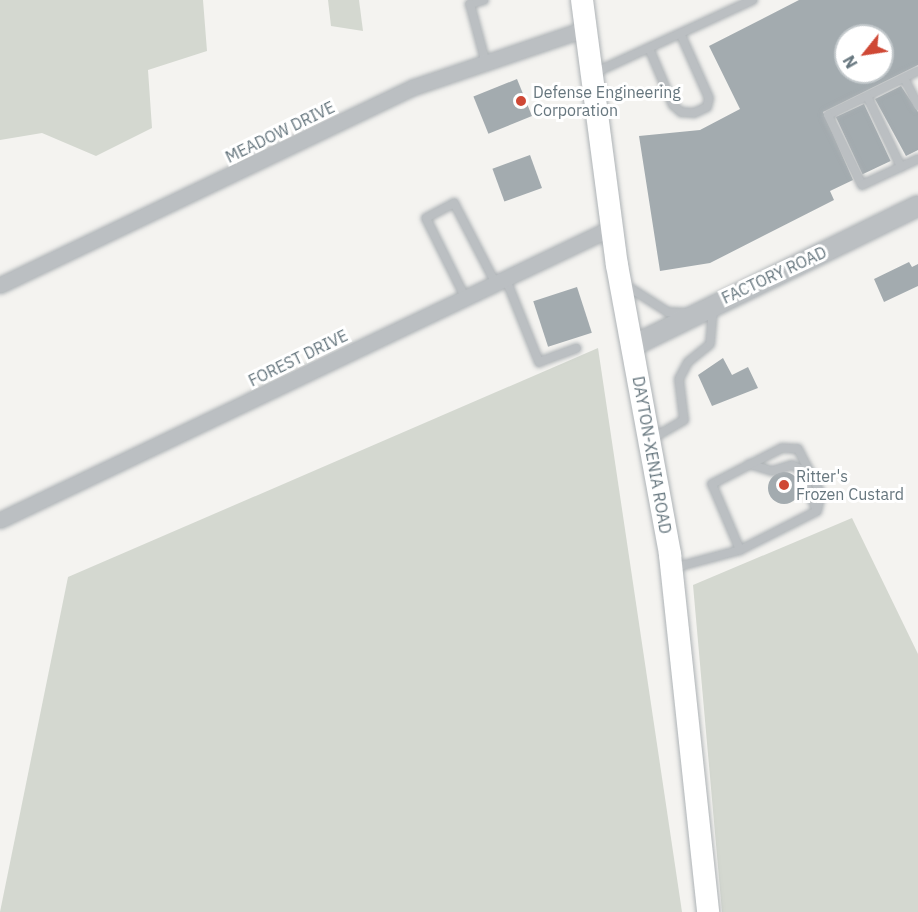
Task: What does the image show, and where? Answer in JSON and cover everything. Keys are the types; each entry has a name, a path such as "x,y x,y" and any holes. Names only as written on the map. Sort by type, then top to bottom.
{"main road":[{"name":"DAYTON-XENIA ROAD","path":"582,0 590,75 617,266 672,568 708,912"}],"street":[{"name":"MEADOW DRIVE","path":"0,285 414,87 485,60 584,28"},
{"name":"FACTORY ROAD","path":"632,346 692,313 918,206"},
{"name":"FOREST DRIVE","path":"0,520 611,228"}],"lane":[{"path":"484,0 470,4 485,60"},
{"path":"590,75 753,0"},
{"path":"649,48 673,105 681,112 694,113 707,107 709,98 681,34"},
{"path":"918,71 828,115 862,185 918,159"},
{"path":"904,78 918,106"},
{"path":"867,96 901,167"},
{"path":"465,297 426,218 454,203 500,280 539,362 578,348"},
{"path":"617,266 629,289 646,302 668,312 692,313"},
{"path":"649,440 684,420 679,379 688,362 710,344 713,303"},
{"path":"672,568 740,550 817,510 822,494 798,449 782,448 712,484 740,550"},
{"path":"748,464 772,471 792,465 800,469 817,510"}],"shaded area":[{"path":"0,0 203,0 207,51 148,70 152,128 96,156 42,133 0,140"},
{"path":"328,0 359,0 363,31 331,26"},
{"path":"598,348 682,912 0,912 68,577"},
{"path":"852,518 918,654 918,912 722,912 693,585"}],"building":[{"path":"799,0 918,0 918,65 894,77 894,24 834,24 834,84 880,84 823,112 853,180 830,191 834,200 710,263 660,271 639,136 700,130 740,109 709,46"},
{"path":"517,79 532,116 488,134 473,97"},
{"path":"901,86 918,112 918,150 906,156 875,99"},
{"path":"864,104 891,161 863,174 836,117"},
{"path":"530,155 542,188 504,202 492,169"},
{"path":"909,262 912,267 918,264 918,286 884,302 874,279"},
{"path":"577,287 592,333 548,347 533,301"},
{"path":"723,358 732,375 748,367 758,388 712,406 698,375"},
{"name":"Ritter's Frozen Custard","path":"784,472 795,477 800,488 795,499 784,504 773,499 768,488 773,477"}],"place":[{"name":"Defense Engineering Corporation","path":"521,101"},
{"name":"Ritter's Frozen Custard","path":"784,485"}]}
